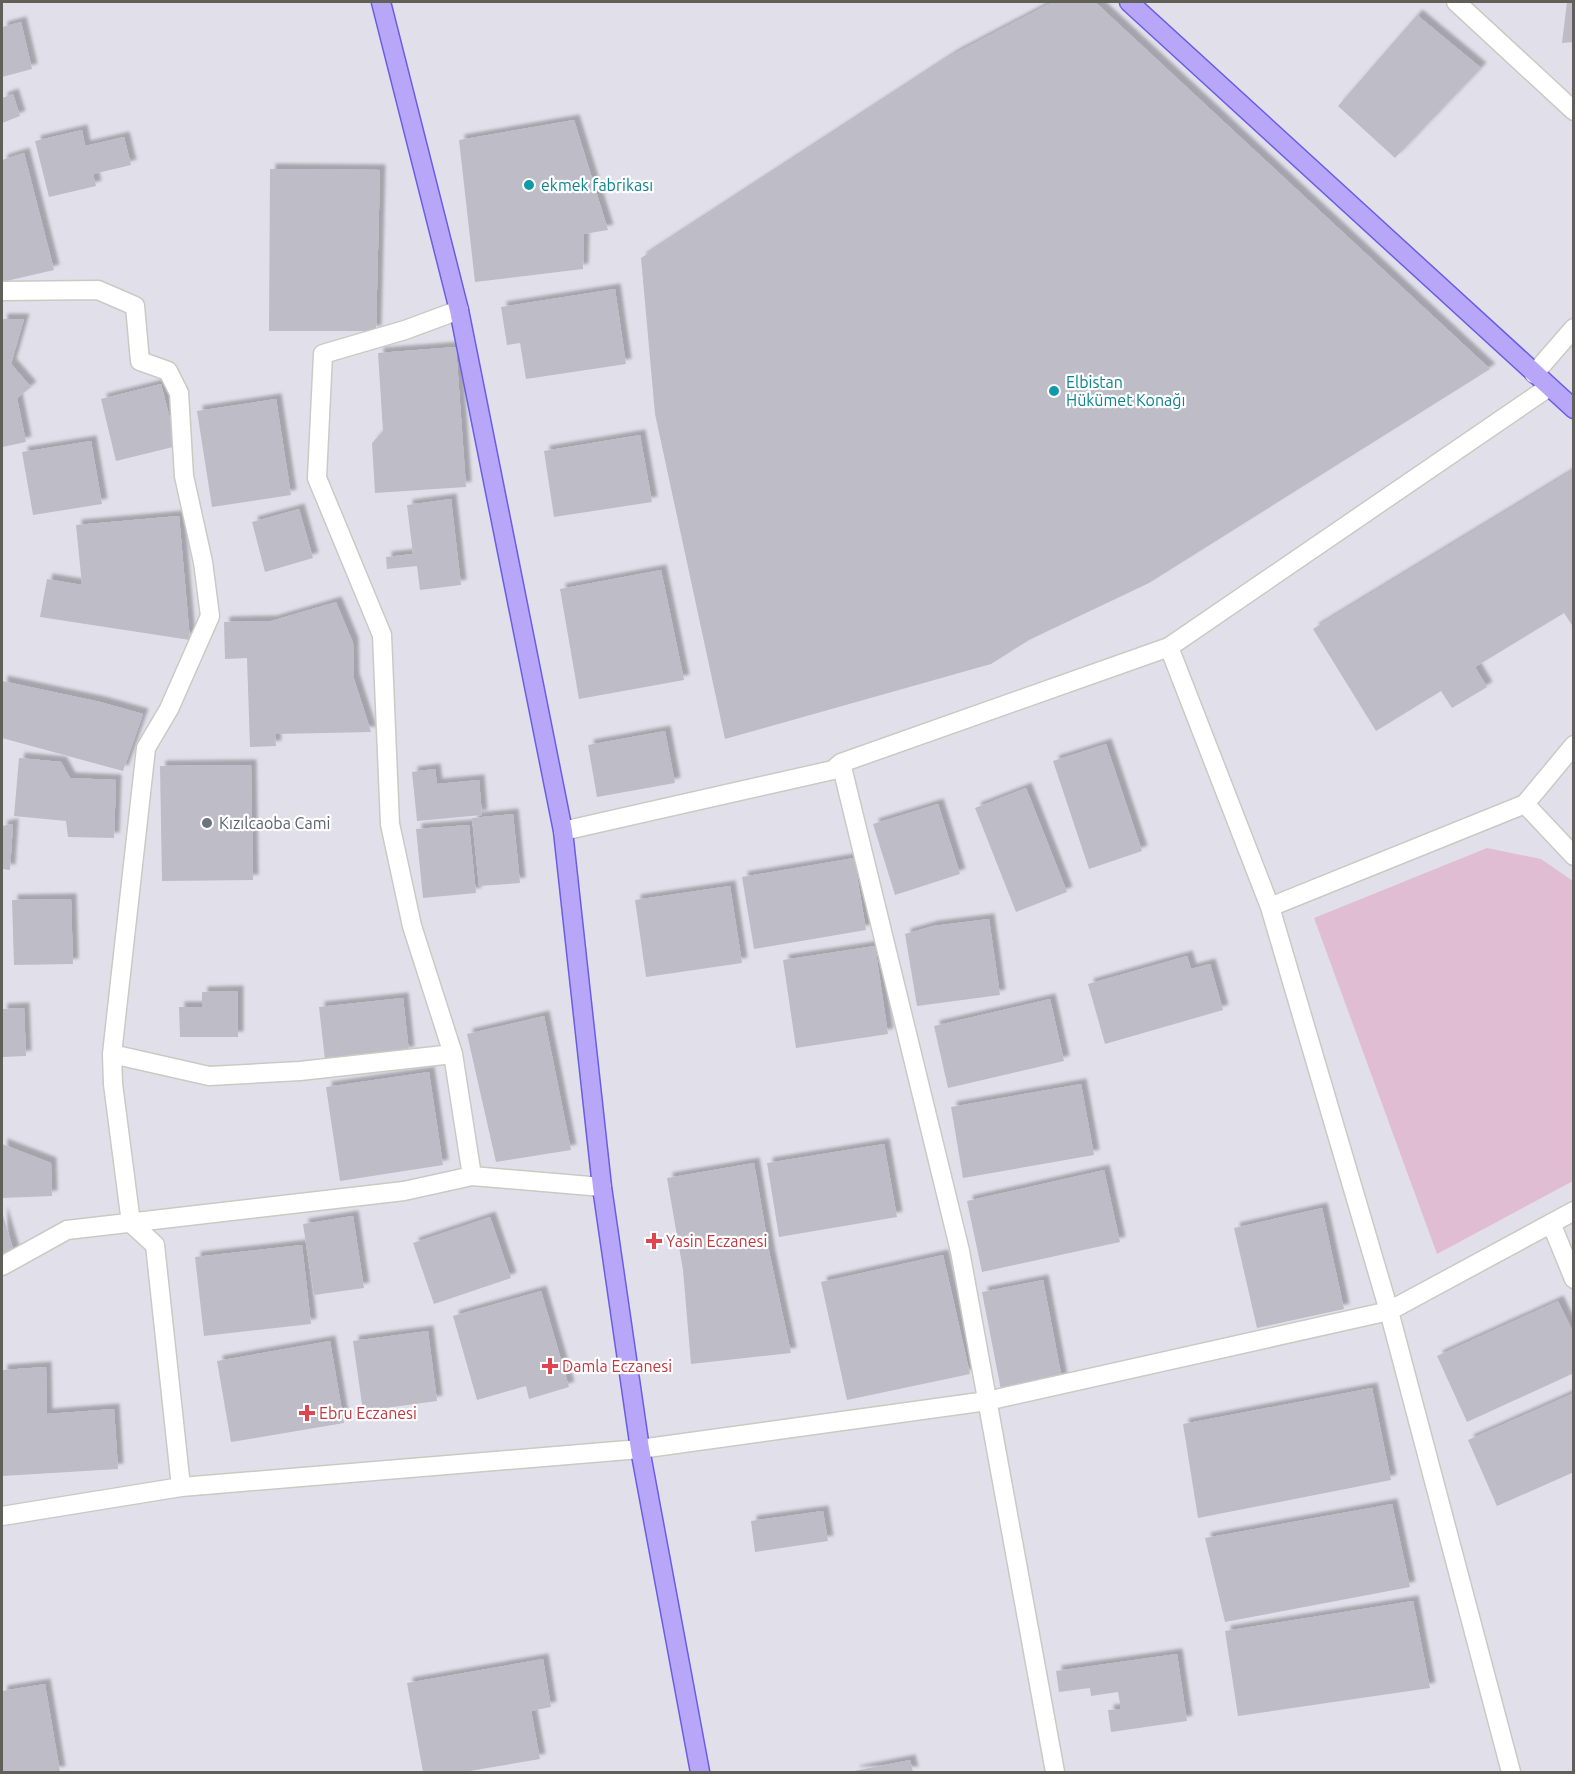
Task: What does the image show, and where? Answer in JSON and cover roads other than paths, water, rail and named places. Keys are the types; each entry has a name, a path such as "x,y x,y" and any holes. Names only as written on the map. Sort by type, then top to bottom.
{"main road":[{"path":"381,2 459,310 563,831 602,1186 640,1449 700,1773"},
{"path":"1129,2 1574,409"}],"street":[{"path":"1456,2 1574,111"},
{"path":"2,291 98,290 135,306 140,361 168,371 179,393 184,476 203,562 210,616 169,709 146,748 112,1053 113,1084 131,1222 155,1245 181,1487"},
{"path":"459,310 405,330 323,354 317,478 382,635 390,824 412,926 453,1054 472,1176"},
{"path":"1534,374 1574,328"},
{"path":"563,831 833,770 842,763 1170,647 1549,387"},
{"path":"1170,647 1270,907 1389,1311 1511,1773"},
{"path":"1270,907 1525,804 1574,745"},
{"path":"842,763 960,1251 1055,1773"},
{"path":"1525,804 1574,856"},
{"path":"112,1053 209,1076 300,1071 453,1054"},
{"path":"2,1266 67,1230 404,1191 472,1176 602,1186"},
{"path":"2,1516 181,1487 640,1449 987,1401 1389,1311 1574,1211"},
{"path":"1551,1223 1574,1279"}],"place":[{"name":"ekmek fabrikası","path":"529,185"},
{"name":"Elbistan Hükümet Konağı","path":"1054,391"},
{"name":"Kızılcaoba Cami","path":"207,823"},
{"name":"Yasin Eczanesi","path":"654,1241"},
{"name":"Damla Eczanesi","path":"550,1366"},
{"name":"Ebru Eczanesi","path":"307,1413"}]}
